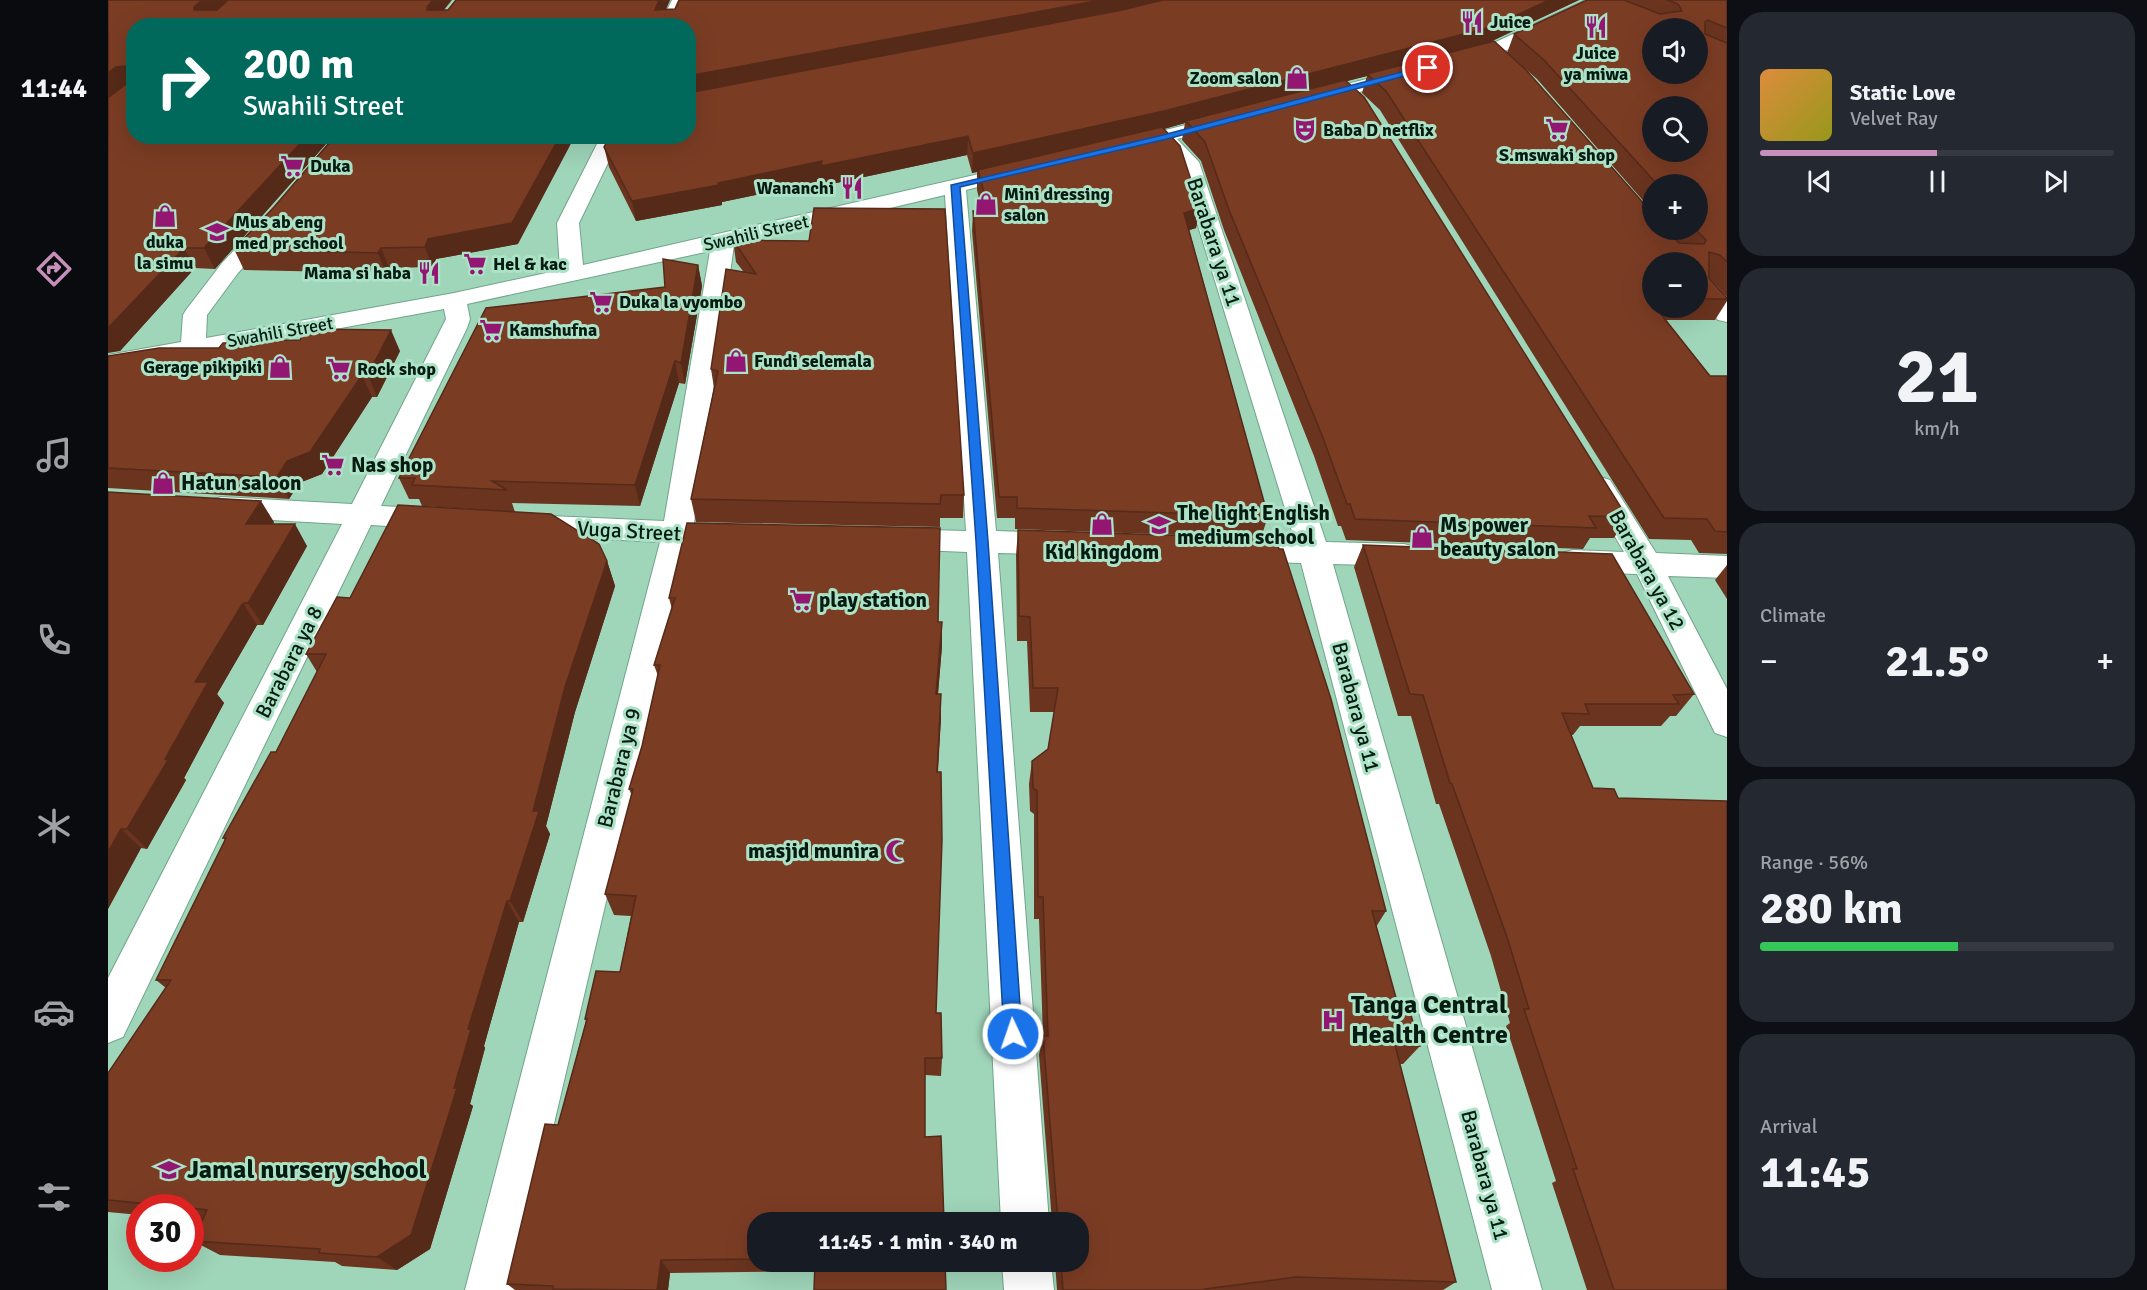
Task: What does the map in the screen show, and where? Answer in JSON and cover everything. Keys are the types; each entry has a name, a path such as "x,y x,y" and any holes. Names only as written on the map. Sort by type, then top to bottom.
{"street":[{"path":"671,18 680,0"},
{"path":"1288,105 1429,68 1499,57 1600,3"},
{"path":"1344,90 1368,111"},
{"path":"1106,150 1243,117"},
{"name":"Barabara ya 11","path":"1164,137 1189,162 1314,552 1517,1290"},
{"path":"572,274 568,224 607,144"},
{"name":"Swahili Street","path":"108,363 454,300 723,241 1036,166"},
{"path":"955,185 982,541 1024,1212"},
{"path":"192,348 195,315 230,268 282,213"},
{"name":"Barabara ya 9","path":"490,1290 677,534 723,241"},
{"path":"1708,293 1727,315"},
{"name":"Barabara ya 8","path":"108,1022 455,328 458,319 454,300"},
{"name":"Barabara ya 12","path":"1585,463 1647,564 1727,723"},
{"path":"189,505 468,521"},
{"name":"Vuga Street","path":"503,523 677,534 759,536"},
{"path":"865,538 1089,544"},
{"path":"1207,549 1433,556"},
{"path":"1540,560 1727,567"},
{"path":"1028,1272 1029,1290"}],"building":[{"path":"108,0 202,0 194,7 194,10 217,10 228,0 433,0 427,10 448,10 456,0 659,0 655,10 675,9 679,0 1101,0 696,75 696,18 126,18 126,66 116,67 108,73"},
{"path":"1163,0 1549,0 1491,27 1164,111 973,153 968,136 821,166 822,161 718,183 719,185 632,201 604,147 606,144 696,144 696,91 1122,10"},
{"path":"1587,0 1624,0 1660,14 1682,11 1678,4 1667,0 1727,0 1727,28 1708,18 1642,18 1642,84 1708,84 1708,35 1727,43 1727,262 1720,255 1709,252 1709,278 1727,299 1708,299 1708,252 1642,252 1642,318 1664,318 1710,376 1727,376 1727,532 1715,531 1707,519 1664,518 1386,91 1367,74 1494,41 1527,71 1642,202 1642,240 1676,240 1679,243 1704,244 1708,240 1708,174 1648,174 1544,60 1514,34"},
{"path":"1345,80 1364,97 1627,517 1589,516 1596,528 1355,519 1229,210 1205,142 1186,121"},
{"path":"126,84 126,144 300,144 204,248 184,248 108,328 108,98"},
{"path":"1162,127 1180,146 1200,208 1184,213 1268,516 1017,508 1017,497 999,497 973,211 989,211 978,170"},
{"path":"328,144 556,144 512,223 428,239 425,247 381,248 378,253 234,249"},
{"path":"814,208 945,209 964,495 941,495 940,504 691,499 718,371 711,369 726,269 756,274 733,240 809,241"},
{"path":"663,259 698,265 681,363 675,361 635,485 492,481 507,490 412,485 415,478 399,478 486,308 665,287"},
{"path":"306,329 391,330 368,375 362,375 310,452 287,461 277,477 108,468 108,356 159,348 219,348 223,343 239,341 300,340"},
{"path":"108,492 261,501 246,524 295,524 248,603 243,603 195,682 208,682 165,759 168,760 127,829 121,829 108,852"},
{"path":"398,505 551,514 599,544 607,561 565,687 533,811 539,811 510,901 507,901 468,1029 471,1029 454,1088 457,1088 411,1235 377,1257 319,1253 320,1249 204,1242 204,1217 207,1210 204,1210 204,1194 126,1194 126,1202 108,1200 108,1073 171,980 156,980 226,838 223,838 271,752 276,752 326,654 306,654 337,597 350,598"},
{"path":"687,523 940,528 938,622 942,622 936,694 941,694 937,772 941,772 942,840 936,1013 941,1013 942,1058 925,1058 925,1137 941,1136 944,1212 747,1212 747,1259 661,1260 657,1290 553,1289 553,1286 507,1284 545,1124 558,1125 587,1019 585,1019 596,971 620,972 636,896 605,894 633,789 629,789 642,746 660,665 654,665 675,598 669,598"},
{"path":"1018,530 1276,539 1279,549 1283,549 1331,699 1386,911 1372,911 1398,1005 1408,1005 1420,1046 1395,1045 1456,1282 1296,1277 1205,1290 1063,1290 1062,1272 1089,1272 1089,1212 1057,1212 1043,1036 1048,1036 1043,897 1038,897 1037,791 1033,788 1032,761 1048,749 1058,688 1033,688 1030,617 1019,616"},
{"path":"1363,545 1612,554 1694,694 1673,695 1679,704 1585,704 1589,714 1562,713 1593,788 1614,789 1618,798 1727,801 1727,1290 1614,1290 1573,1169 1577,1169 1524,1009 1529,1009 1507,937 1450,783 1423,695 1410,694"},
{"path":"815,1272 945,1272 946,1290 814,1290"}],"place":[{"name":"Juice","path":"1472,22"},
{"name":"Juice ya miwa","path":"1596,27"},
{"name":"Zoom salon","path":"1297,78"},
{"name":"S.mswaki shop","path":"1557,129"},
{"name":"Baba D netflix","path":"1305,130"},
{"name":"Duka","path":"292,166"},
{"name":"Wananchi","path":"852,188"},
{"name":"Mini dressing salon","path":"986,204"},
{"name":"duka la simu","path":"165,216"},
{"name":"Mus ab eng med pr school","path":"217,232"},
{"name":"Hel & kac","path":"475,264"},
{"name":"Mama si haba","path":"429,273"},
{"name":"Duka la vyombo","path":"601,302"},
{"name":"Kamshufna","path":"491,330"},
{"name":"Fundi selemala","path":"736,361"},
{"name":"Gerage pikipiki","path":"280,367"},
{"name":"Rock shop","path":"339,369"},
{"name":"Nas shop","path":"333,465"},
{"name":"Hatun saloon","path":"163,483"},
{"name":"Kid kingdom","path":"1102,524"},
{"name":"The light English medium school","path":"1159,525"},
{"name":"Ms power beauty salon","path":"1422,537"},
{"name":"play station","path":"801,600"},
{"name":"masjid munira","path":"897,851"},
{"name":"Tanga Central Health Centre","path":"1333,1020"},
{"name":"Jamal nursery school","path":"169,1170"}],"route":[{"path":"1013,1034 982,541 955,185 1164,137 1428,68"}]}
